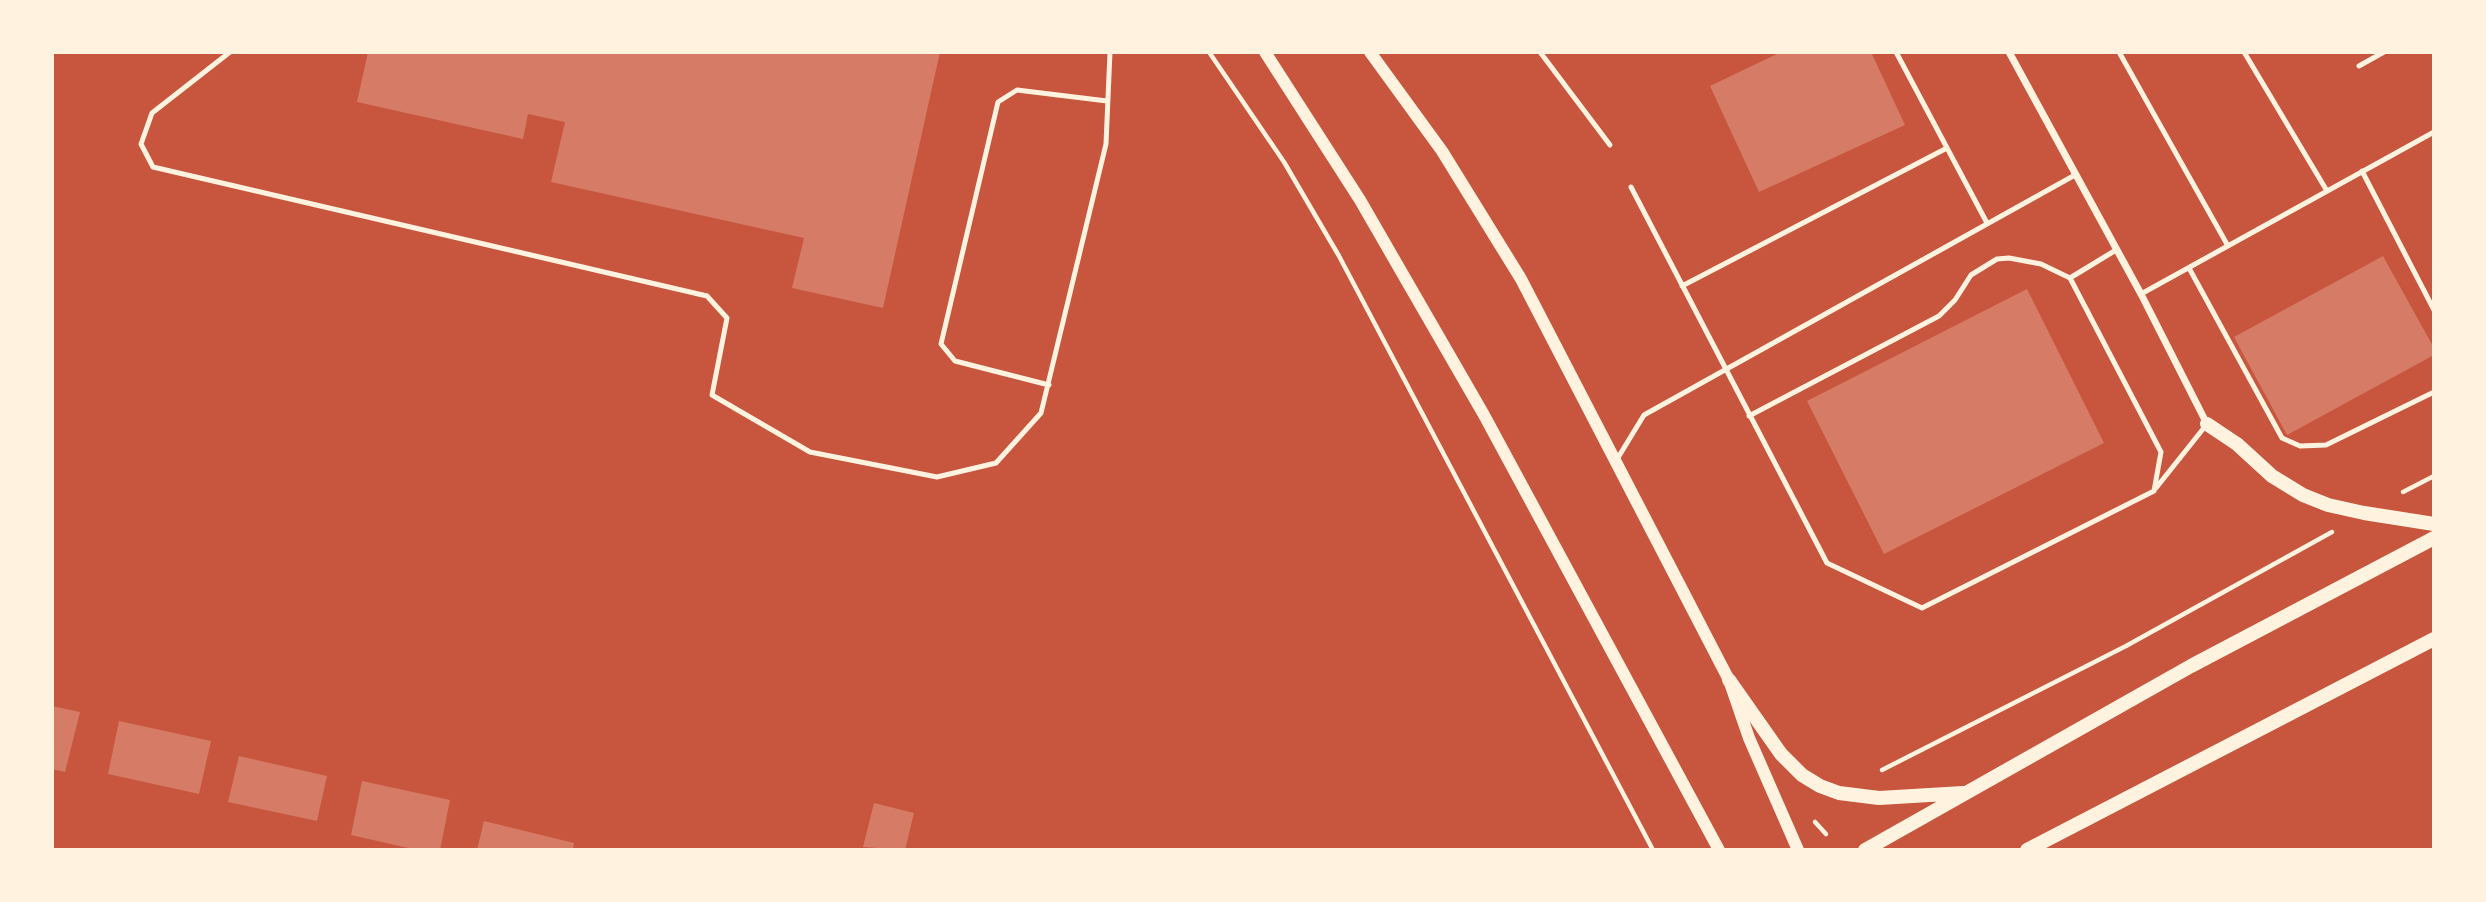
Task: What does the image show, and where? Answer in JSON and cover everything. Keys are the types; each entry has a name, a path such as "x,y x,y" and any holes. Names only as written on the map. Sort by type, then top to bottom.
{"main road":[{"path":"2207,424 2237,444 2272,476 2303,495 2364,513 2434,524"},
{"path":"1865,849 2190,666 2434,538"},
{"path":"2027,849 2434,639"},
{"path":"1729,680 1781,754 1802,775 1820,786 1839,793 1880,798 1968,793"}],"street":[{"path":"1265,52 1360,200 1484,415 1719,849"},
{"path":"1370,52 1442,151 1521,279 1729,680 1749,738 1798,849"},
{"path":"2009,52 2141,294 2207,424"}],"lane":[{"path":"230,52 152,113 141,144 153,167 708,296 727,318 712,395 810,453 937,477 996,463 1041,414 1107,145 1110,52"},
{"path":"1540,52 1610,145"},
{"path":"1896,52 1987,223"},
{"path":"2119,52 2228,246"},
{"path":"2244,52 2327,191"},
{"path":"2359,66 2384,52"},
{"path":"1048,385 955,361 941,344 998,102 1017,90 1107,101"},
{"path":"2141,294 2434,132"},
{"path":"1682,286 1947,148"},
{"path":"2362,172 2434,310"},
{"path":"1616,461 1644,415 1724,368 2075,175"},
{"path":"1631,187 1827,563 1922,608 2154,491 2207,424"},
{"path":"2070,278 2116,250"},
{"path":"1749,416 1939,316 1955,300 1971,275 1997,259 2009,258 2041,264 2070,278 2161,452 2154,491"},
{"path":"2189,268 2283,438 2300,446 2326,445 2434,392"}],"path":[{"path":"1209,52 1283,162 1339,256 1653,849"},
{"path":"1870,776 2126,646 2434,476"},
{"path":"1810,816 1826,834"}],"building":[{"path":"368,52 940,52 883,308 792,288 804,238 551,182 565,122 528,114 523,139 357,102"},
{"path":"1781,52 1871,52 1905,125 1759,192 1710,86"},
{"path":"2383,256 2434,348 2434,355 2287,435 2234,337"},
{"path":"2027,289 2104,443 1884,554 1807,401"},
{"path":"52,706 80,712 65,772 52,769"},
{"path":"119,721 211,741 199,794 108,774"},
{"path":"239,756 327,776 317,821 228,802"},
{"path":"362,781 450,800 440,850 417,850 351,835"},
{"path":"874,803 914,813 905,850 863,847"},
{"path":"484,821 574,843 573,850 477,850"}]}
